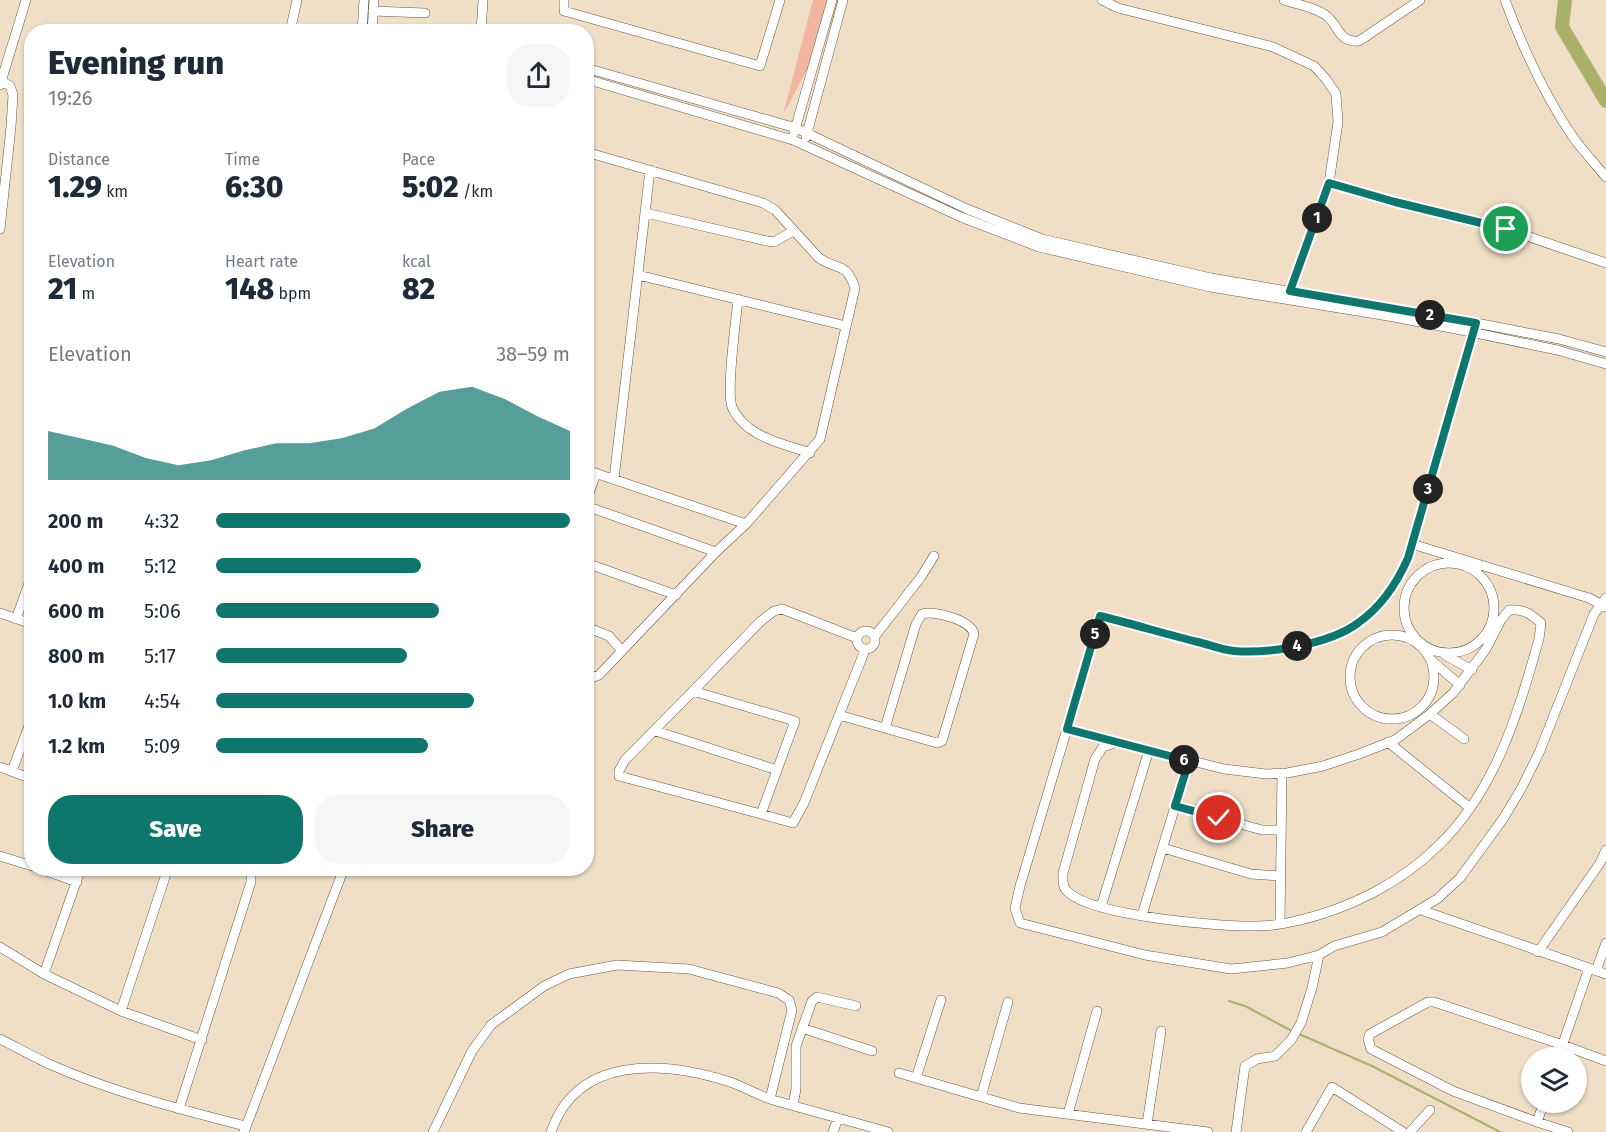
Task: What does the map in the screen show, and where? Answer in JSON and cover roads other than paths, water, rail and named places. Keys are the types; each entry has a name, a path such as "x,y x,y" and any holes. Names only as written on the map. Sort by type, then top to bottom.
{"street":[{"path":"0,229 12,127 13,95 10,87 1,83 26,0"},
{"path":"292,24 297,0"},
{"path":"362,24 364,0"},
{"path":"372,24 374,0"},
{"path":"482,24 483,0"},
{"path":"564,0 564,10 760,66 780,0"},
{"path":"793,140 832,0"},
{"path":"804,145 843,0"},
{"path":"1102,0 1118,8 1273,46 1314,66 1336,94 1338,122 1329,183 1288,296"},
{"path":"1284,0 1326,15 1345,40 1352,42 1359,41 1420,0"},
{"path":"1505,0 1521,44 1543,88 1574,137 1606,177"},
{"path":"373,11 425,13"},
{"path":"594,70 796,128 968,209 1042,239 1288,296 1394,317 1560,339 1606,352"},
{"path":"594,81 793,140 961,217 1039,248 1210,287 1288,296"},
{"path":"594,154 763,203 775,210 819,258 828,264 843,267 850,275 855,288 820,439 746,524 716,552 599,675 594,677"},
{"path":"614,479 650,170"},
{"path":"1329,183 1506,229 1606,263"},
{"path":"646,213 774,242 793,231"},
{"path":"638,275 846,326"},
{"path":"738,299 730,389 731,406 738,417 756,432 810,453"},
{"path":"1475,328 1606,364"},
{"path":"1412,544 1605,604 1594,614 1539,753 1521,789 1503,819 1460,878 1437,899 1382,932 1334,946 1319,955 1287,963 1231,969 1145,955 1020,923 1015,908 1020,886 1100,616 1233,651 1272,650 1304,645 1339,633 1358,623 1387,596 1400,576 1412,544 1475,328"},
{"path":"594,473 746,524"},
{"path":"594,507 716,552"},
{"path":"857,638 782,609 774,611 761,621 656,731 625,760 619,776 792,823 804,803 865,650 874,645 875,636 921,577 934,556"},
{"path":"1461,662 1487,633 1493,619 1494,604 1491,590 1483,578 1471,568 1457,563 1442,563 1428,568 1416,577 1408,590 1404,604 1406,619 1411,633 1428,648 1461,662 1472,670"},
{"path":"594,566 675,595"},
{"path":"16,619 24,597"},
{"path":"1067,729 1224,769 1266,774 1323,766 1395,740 1430,714 1472,670 1509,610 1520,610 1531,614 1540,623 1539,639 1508,740 1470,808 1440,845 1410,870 1378,890 1347,906 1295,921 1257,926 1142,915 1101,907 1068,893 1063,885 1063,873 1095,759 1103,747 1117,742"},
{"path":"839,715 937,743 942,741 974,634 973,628 967,622 928,611 922,614 916,624 885,728"},
{"path":"0,613 24,622"},
{"path":"594,630 609,636 622,651"},
{"path":"865,650 857,644 857,638 863,631 870,631 875,636"},
{"path":"1449,675 1423,706 1412,715 1399,719 1378,718 1366,711 1356,701 1349,674 1353,660 1361,648 1385,635 1399,635 1412,639 1423,648 1431,660 1449,675 1460,685"},
{"path":"1442,653 1464,651 1477,644"},
{"path":"1431,660 1434,674 1431,694"},
{"path":"693,691 795,721 761,814"},
{"path":"1430,714 1464,739"},
{"path":"656,731 777,770"},
{"path":"12,771 24,739"},
{"path":"1388,742 1470,808"},
{"path":"1101,907 1149,750"},
{"path":"1142,915 1189,761"},
{"path":"0,766 24,776"},
{"path":"1280,923 1282,773"},
{"path":"1175,806 1262,831 1281,830"},
{"path":"1163,848 1251,874 1280,876"},
{"path":"1538,952 1603,864 1606,850"},
{"path":"0,856 24,864"},
{"path":"60,876 77,882"},
{"path":"44,975 79,876"},
{"path":"121,1011 165,876"},
{"path":"179,1109 251,882 251,876"},
{"path":"0,1039 48,1063 100,1084 244,1129 341,876"},
{"path":"1421,910 1597,971"},
{"path":"1563,1045 1597,971 1606,943"},
{"path":"0,947 44,975 121,1011 202,1041"},
{"path":"1236,1132 1245,1066 1257,1059 1275,1056 1296,1032 1312,988 1319,955"},
{"path":"433,1132 472,1051 491,1025 544,986 569,974 617,965 689,969 778,993 789,1000 792,1010 770,1099"},
{"path":"792,1105 796,1089 796,1046 814,998 856,1006"},
{"path":"916,1078 940,1000"},
{"path":"981,1097 1008,1002"},
{"path":"1568,1132 1435,1083 1371,1049 1368,1039 1370,1034 1428,1002 1434,1002 1606,1061"},
{"path":"1068,1114 1097,1011"},
{"path":"802,1028 872,1051"},
{"path":"1147,1124 1161,1031"},
{"path":"551,1132 561,1110 585,1086 610,1072 654,1068 728,1081 770,1099 888,1132"},
{"path":"899,1073 1019,1108 1208,1132"},
{"path":"1306,1132 1332,1087 1403,1132"},
{"path":"1410,1132 1430,1110"},
{"path":"1538,1122 1541,1113"},
{"path":"833,1132 838,1118"}],"waterway":[{"path":"1565,0 1562,27 1606,101"},
{"path":"1229,1001 1245,1006 1294,1032"},
{"path":"1299,1034 1372,1066 1500,1132"}]}
